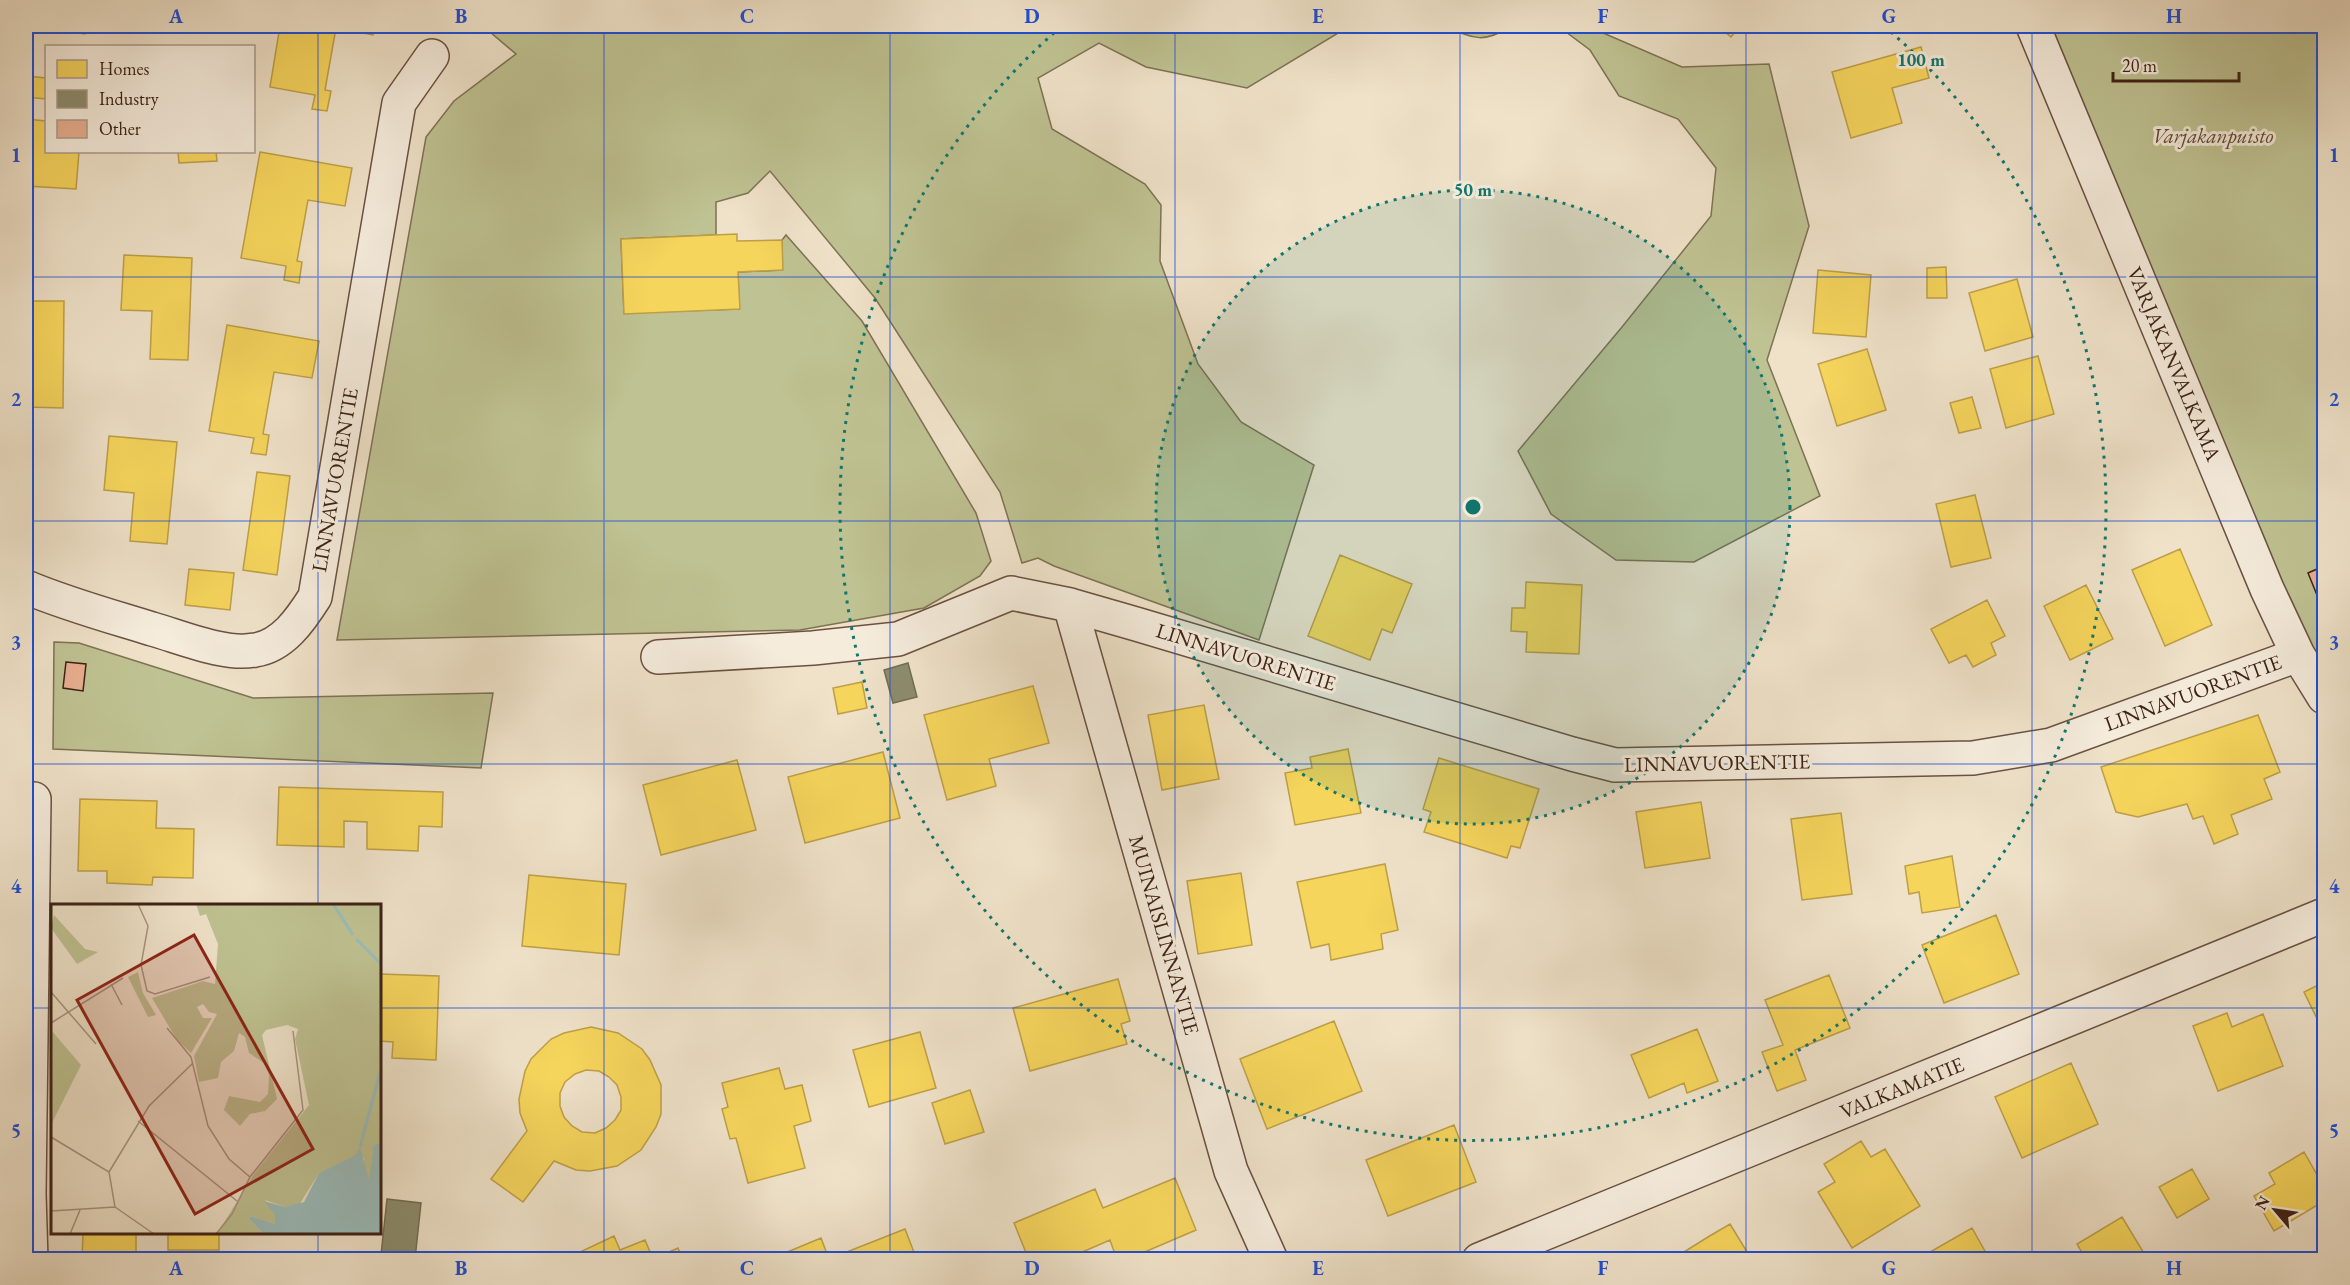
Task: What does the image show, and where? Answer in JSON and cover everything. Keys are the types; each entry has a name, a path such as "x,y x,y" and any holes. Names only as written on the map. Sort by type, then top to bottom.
{"street":[{"name":"VARJAKANVALKAMA","path":"2033,26 2263,578 2298,655 2325,697"},
{"name":"LINNAVUORENTIE","path":"26,587 82,608 218,649 255,650 277,641 299,622 315,597 399,103 432,56"},
{"name":"LINNAVUORENTIE","path":"658,657 813,648 898,639 1011,593 1070,605 1615,765 1972,758 2051,746 2298,655"},
{"name":"MUINAISLINNANTIE","path":"1070,605 1231,1171 1271,1260"},
{"path":"31,1260 29,1194 34,799"},
{"name":"VALKAMATIE","path":"1479,1260 2325,915"}],"green space":[{"path":"483,26 1366,26 1348,27 1247,88 1146,67 1099,43 1038,78 1052,129 1145,184 1161,205 1160,261 1198,364 1241,422 1314,465 1259,640 1054,566 1038,558 1022,563 1000,492 875,298 770,171 748,193 716,202 716,235 621,239 624,313 739,309 738,272 782,270 782,240 786,235 862,321 976,513 991,561 980,576 924,608 800,630 337,640 426,137 454,101 516,54"},
{"path":"1446,26 1512,26 1494,35 1479,38"},
{"path":"1558,26 1587,26 1682,67 1769,64 1809,226 1767,360 1820,496 1694,562 1616,560 1551,514 1518,451 1711,216 1716,168 1678,119 1619,96 1590,50"},
{"name":"Varjakanpuisto","path":"2047,26 2324,26 2324,675 2287,604"},
{"path":"54,642 79,643 253,698 493,693 481,768 53,749"}],"building: Homes":[{"path":"26,26 86,26 85,34"},
{"path":"280,26 375,26 373,35 336,28 325,90 331,91 327,111 312,109 315,95 270,87"},
{"path":"1718,26 1740,26 1731,37"},
{"path":"1921,47 1929,78 1892,88 1902,123 1851,138 1832,72"},
{"path":"26,76 45,78 45,99 26,97"},
{"path":"26,119 45,121 45,153 79,153 76,189 26,186"},
{"path":"260,152 352,168 345,206 308,200 297,261 302,262 299,283 284,280 286,266 241,258"},
{"path":"178,153 216,153 217,161 179,163"},
{"path":"737,234 737,241 782,240 783,270 738,272 740,309 624,314 621,239"},
{"path":"124,255 192,258 188,360 150,359 152,311 121,310"},
{"path":"1946,267 1947,298 1927,298 1927,268"},
{"path":"1818,270 1871,275 1866,337 1813,333"},
{"path":"2017,279 2033,337 1985,351 1969,293"},
{"path":"26,301 64,301 63,408 26,407"},
{"path":"227,325 319,341 312,378 274,372 263,434 269,435 266,455 251,453 254,438 209,431"},
{"path":"1867,349 1886,410 1837,426 1818,364"},
{"path":"2038,356 2054,414 2006,428 1990,369"},
{"path":"1972,397 1981,428 1959,433 1950,403"},
{"path":"109,436 177,442 167,544 130,541 134,493 104,490"},
{"path":"257,472 290,476 277,575 243,570"},
{"path":"1975,495 1991,558 1951,567 1936,504"},
{"path":"2180,549 2212,625 2165,646 2132,570"},
{"path":"1340,555 1412,584 1392,633 1382,629 1370,660 1308,636"},
{"path":"189,569 234,573 230,610 185,605"},
{"path":"1526,582 1582,585 1579,654 1526,652 1527,632 1511,631 1512,608 1525,608"},
{"path":"2086,585 2113,639 2070,660 2044,606"},
{"path":"1987,600 2005,636 1991,643 1996,655 1973,667 1966,655 1949,663 1931,629"},
{"path":"862,682 867,708 838,714 833,688"},
{"path":"1033,686 1049,743 989,759 996,786 947,800 924,715"},
{"path":"1204,705 1219,779 1162,790 1148,715"},
{"path":"2258,715 2280,772 2264,779 2272,799 2231,815 2238,834 2214,844 2203,816 2193,819 2187,804 2138,817 2116,812 2101,767"},
{"path":"1348,749 1361,813 1295,825 1285,773 1312,768 1310,757"},
{"path":"883,752 900,818 805,843 788,777"},
{"path":"1439,758 1539,789 1520,848 1511,846 1507,858 1424,832 1431,812 1423,809"},
{"path":"737,760 756,830 661,855 643,785"},
{"path":"279,787 443,792 442,827 419,826 418,851 367,849 367,822 344,821 344,847 277,845"},
{"path":"80,799 157,801 156,828 194,829 193,878 153,877 152,885 107,883 107,871 78,871"},
{"path":"1701,802 1710,858 1645,868 1636,812"},
{"path":"1841,813 1852,894 1802,900 1791,819"},
{"path":"1952,856 1960,907 1922,913 1919,892 1909,894 1905,866"},
{"path":"1385,864 1398,930 1381,934 1383,949 1331,960 1329,944 1311,948 1297,882"},
{"path":"1241,873 1252,945 1198,954 1187,881"},
{"path":"529,875 626,884 619,955 522,946"},
{"path":"1996,915 2019,974 1944,1003 1922,945"},
{"path":"381,974 439,976 436,1060 392,1058 393,1042 381,1041"},
{"path":"1829,975 1850,1028 1795,1050 1806,1080 1777,1091 1762,1052 1783,1045 1765,1000"},
{"path":"1118,979 1130,1021 1121,1024 1127,1044 1030,1071 1013,1008"},
{"path":"2324,982 2324,1033 2304,992"},
{"path":"2227,1013 2232,1027 2263,1014 2283,1066 2218,1091 2193,1026"},
{"path":"1334,1021 1362,1091 1267,1129 1240,1059"},
{"path":"591,1027 618,1033 642,1049 650,1060 661,1085 661,1114 656,1127 641,1150 617,1166 590,1171 576,1170 554,1161 523,1202 491,1179 527,1131 520,1113 519,1099 525,1071 531,1059 551,1039 564,1033","holes":["586,1070 599,1071 617,1085 621,1097 621,1110 606,1128 595,1133 582,1132 564,1117 560,1106 560,1093 565,1082 575,1074"]},
{"path":"1697,1029 1718,1081 1687,1093 1684,1083 1649,1098 1631,1055"},
{"path":"920,1032 936,1088 869,1107 853,1050"},
{"path":"2071,1063 2098,1124 2022,1158 1995,1097"},
{"path":"779,1068 785,1089 802,1085 811,1121 794,1126 805,1168 748,1183 736,1138 730,1139 722,1109 728,1107 722,1083"},
{"path":"970,1090 984,1132 945,1144 932,1103"},
{"path":"1454,1125 1476,1182 1388,1216 1366,1160"},
{"path":"1861,1141 1871,1157 1885,1149 1920,1206 1852,1248 1818,1192 1835,1182 1824,1164"},
{"path":"2304,1152 2324,1187 2324,1201 2274,1231 2254,1196 2275,1184 2269,1173"},
{"path":"2192,1169 2209,1199 2177,1218 2159,1187"},
{"path":"1175,1178 1196,1230 1126,1260 1117,1260 1110,1240 1064,1260 1029,1260 1014,1223 1095,1189 1103,1208"},
{"path":"2122,1217 2148,1260 2086,1260 2077,1244"},
{"path":"1730,1224 1752,1260 1671,1260 1708,1237"},
{"path":"1972,1228 1990,1260 1925,1260 1923,1256"},
{"path":"905,1229 917,1260 768,1260 821,1238 829,1259"},
{"path":"83,1234 136,1234 136,1260 82,1260"},
{"path":"168,1234 219,1234 219,1250 168,1250"},
{"path":"614,1236 620,1250 645,1240 653,1259 678,1248 683,1260 586,1260 582,1251"}],"building: Industry":[{"path":"908,663 917,697 893,703 884,670"},
{"path":"387,1199 421,1203 415,1259 381,1255"}],"building: Other":[{"path":"2324,566 2324,598 2319,600 2308,573"},
{"path":"66,662 86,664 83,691 63,688"}]}
